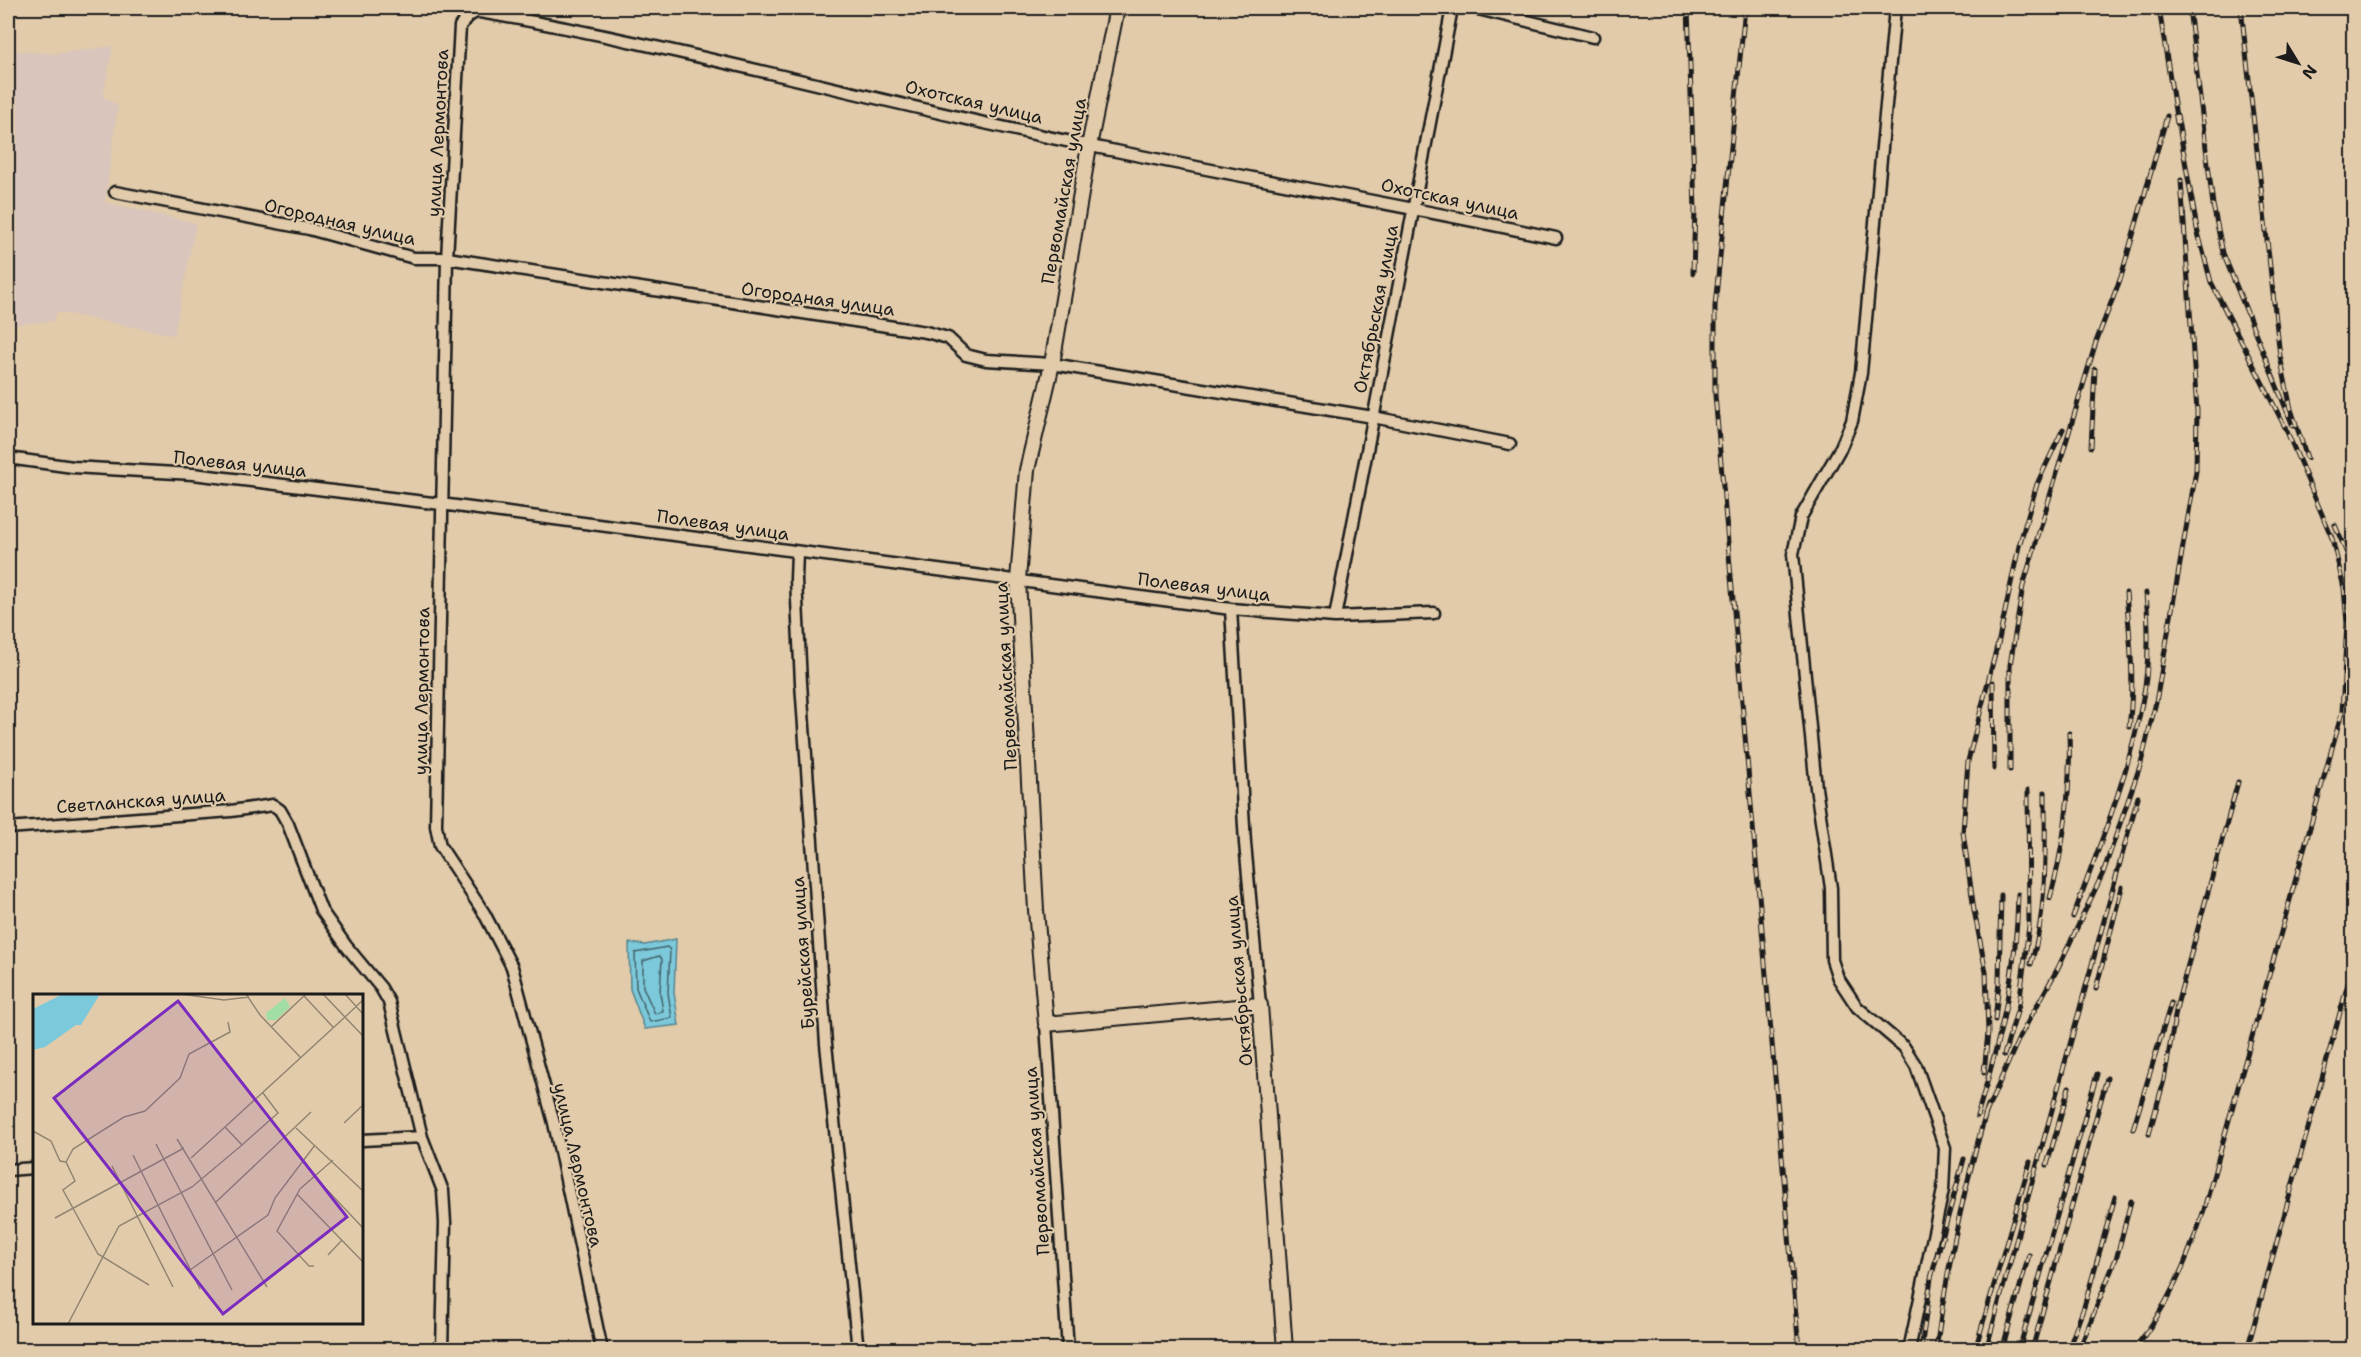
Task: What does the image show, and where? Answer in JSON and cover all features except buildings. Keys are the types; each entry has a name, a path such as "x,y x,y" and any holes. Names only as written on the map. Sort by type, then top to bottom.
{"main road":[{"name":"Первомайская улица","path":"1046,1024 1036,910 1018,579 1027,470 1052,364 1089,146 1117,8"},
{"path":"1046,1024 1260,1005"},
{"name":"Октябрьская улица","path":"1260,1005 1285,1350"}],"street":[{"name":"Охотская улица","path":"456,8 730,63 1089,146 1414,208 1556,238"},
{"name":"Октябрьская улица","path":"1335,617 1452,8"},
{"path":"1474,8 1593,37"},
{"path":"1895,8 1861,374 1852,421 1841,447 1801,517 1793,554 1816,788 1831,888 1832,960 1838,978 1857,1007 1904,1047 1916,1066 1945,1148 1943,1190 1909,1350"},
{"name":"улица Лермонтова","path":"478,11 469,16 460,26 447,258 437,836 445,855 484,913 512,967 554,1123 602,1350"},
{"name":"Огородная улица","path":"115,192 309,229 414,258 447,258 926,332 948,338 966,355 986,360 1052,364 1373,417 1510,444"},
{"name":"Полевая улица","path":"8,458 73,467 193,474 441,504 1231,609 1335,617 1434,613"},
{"name":"Бурейская улица","path":"797,552 796,579 801,683 825,1032 858,1350"},
{"name":"Октябрьская улица","path":"1231,609 1245,843 1260,1005"},
{"name":"Светланская улица","path":"8,828 276,807 288,824 321,910 386,995 422,1137"},
{"name":"Первомайская улица","path":"1046,1024 1068,1350"},
{"path":"363,1140 422,1137 439,1178 445,1204 442,1350"},
{"path":"8,1170 33,1168"}],"shaded area":[{"path":"113,46 103,97 118,105 105,202 196,223 174,335 57,312 53,321 8,325 8,50 54,54"}],"water":[{"path":"676,939 674,993 679,1025 645,1029 630,989 629,943 645,945"}],"railway":[{"path":"1688,8 1695,210 1693,273"},
{"path":"1745,8 1715,306 1715,395 1799,1350"},
{"path":"2159,8 2177,123"},
{"path":"2189,8 2213,205 2223,253 2293,426"},
{"path":"2241,8 2280,356 2291,409 2307,458"},
{"path":"2133,1350 2166,1301 2191,1247 2204,1210 2342,712 2347,623 2344,588 2332,538 2285,427 2211,282 2197,229 2177,115"},
{"path":"2010,770 2010,665 2023,586 2096,342 2121,277 2167,116"},
{"path":"1985,1115 2019,1038 2058,968 2103,873 2141,763 2156,702 2196,471 2197,411 2181,180"},
{"path":"2091,447 2095,369"},
{"path":"1997,649 2019,546 2037,484 2063,429"},
{"path":"2335,525 2354,570"},
{"path":"2126,593 2132,677 2129,727"},
{"path":"2073,917 2112,812 2136,731 2148,662 2146,593"},
{"path":"1984,1073 1988,1032 1986,972 1963,832 1968,761 1998,642"},
{"path":"1993,682 1994,769"},
{"path":"2050,898 2060,857 2066,816 2069,733"},
{"path":"2149,1134 2164,1080 2177,1005 2238,782"},
{"path":"2004,1055 2019,1005 2029,926 2028,790"},
{"path":"2031,964 2043,901 2045,792"},
{"path":"1986,1350 2138,797"},
{"path":"2096,989 2122,887"},
{"path":"1977,1116 1993,1060 2011,979 2018,894"},
{"path":"1995,1020 1999,982 2001,895"},
{"path":"2247,1350 2354,962"},
{"path":"2133,1129 2171,1003"},
{"path":"2019,1350 2097,1074"},
{"path":"2032,1350 2107,1078"},
{"path":"2047,1165 2069,1087"},
{"path":"1936,1350 1957,1227 1988,1106"},
{"path":"1921,1350 1931,1278 1964,1159"},
{"path":"1975,1350 2030,1162"},
{"path":"2068,1350 2084,1307 2115,1197"},
{"path":"2079,1350 2117,1256 2131,1201"},
{"path":"2002,1350 2029,1255"}]}
